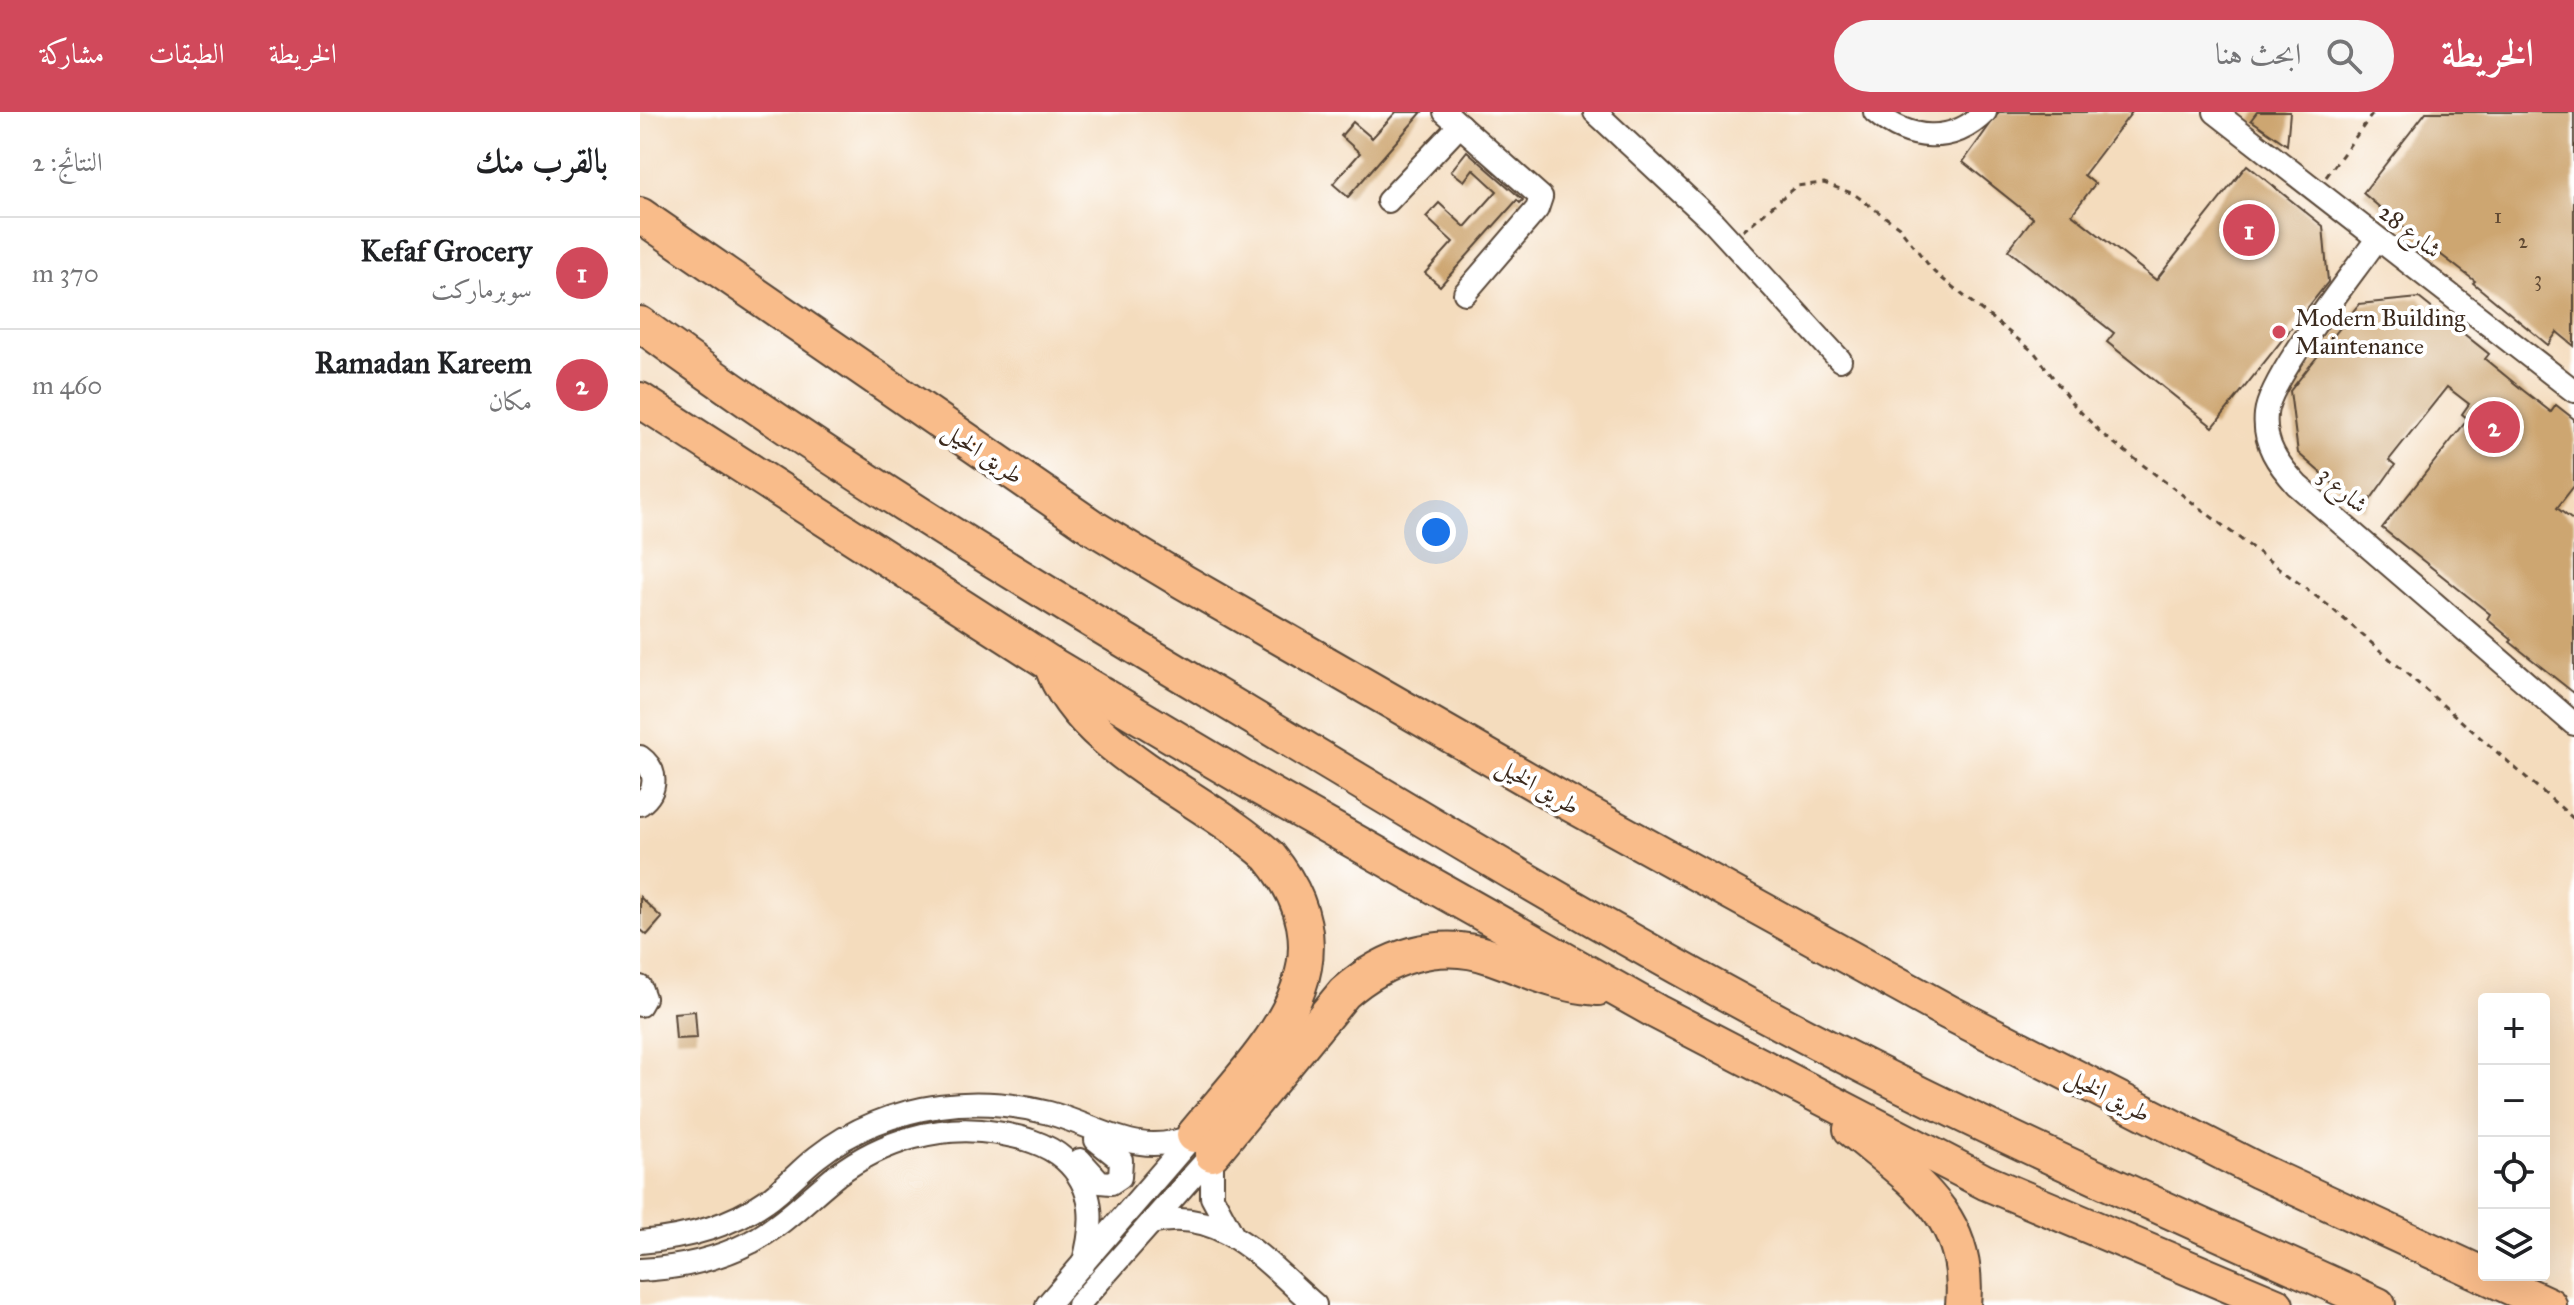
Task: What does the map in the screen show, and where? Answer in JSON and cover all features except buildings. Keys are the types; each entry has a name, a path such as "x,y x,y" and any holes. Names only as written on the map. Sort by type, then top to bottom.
{"highway":[{"name":"طريق الخيل","path":"640,215 1091,526 1552,794 1948,1012 2107,1095 2259,1171 2478,1272"},
{"path":"640,324 824,455 966,545 1574,910 1781,1023 1987,1128 2378,1305"},
{"path":"640,400 1051,664 1266,791 1614,988 1804,1091 1985,1182 2276,1305"},
{"path":"1051,664 1068,701 1094,730 1269,856 1288,882 1300,912 1305,963 1291,1013 1203,1144"},
{"path":"1203,1144 1344,993 1367,975 1398,958 1433,950 1464,950 1491,956 1555,982 1614,988"},
{"path":"1804,1091 1930,1194 1946,1217 1960,1251 1963,1305"},
{"name":"طريق الخيل","path":"2497,1281 2549,1305"}],"street":[{"path":"1595,112 1731,241 1840,360"},
{"path":"1875,112 1898,129 1932,136 1965,128 1985,112"},
{"name":"شارع 28","path":"2215,112 2574,391"},
{"path":"1388,201 1452,118 1541,197 1537,209 1465,293"},
{"name":"شارع 3","path":"2377,239 2273,388 2266,412 2271,449 2297,485 2574,724"},
{"path":"640,757 651,767 654,781 651,794 640,804"},
{"path":"640,987 644,998 640,1005"},
{"path":"640,1242 706,1231 747,1213 827,1149 897,1115 940,1106 984,1104 1027,1108 1068,1119 1119,1141 1145,1146 1203,1144"},
{"path":"640,1270 696,1263 750,1242 790,1217 839,1174 897,1143 956,1130 988,1131 1056,1143 1077,1156 1100,1182 1116,1181 1122,1171 1117,1156 1068,1119"},
{"path":"1021,1138 1058,1154 1084,1185 1092,1224 1083,1265"},
{"path":"1078,1305 1151,1223 1203,1144"},
{"path":"1203,1144 1212,1197 1233,1235"},
{"path":"1047,1305 1203,1144"},
{"path":"1151,1223 1193,1219 1233,1235 1315,1305"}],"path":[{"path":"2316,191 2374,112"},
{"path":"1731,241 1784,194 1810,183 1837,187 1871,203 1899,227 1934,272 2035,353 2072,403 2102,434 2329,606 2574,819"}],"place":[{"name":"Kefaf Grocery","path":"2249,230"},
{"name":"Modern Building Maintenance","path":"2279,332"},
{"name":"Ramadan Kareem","path":"2494,427"}]}
